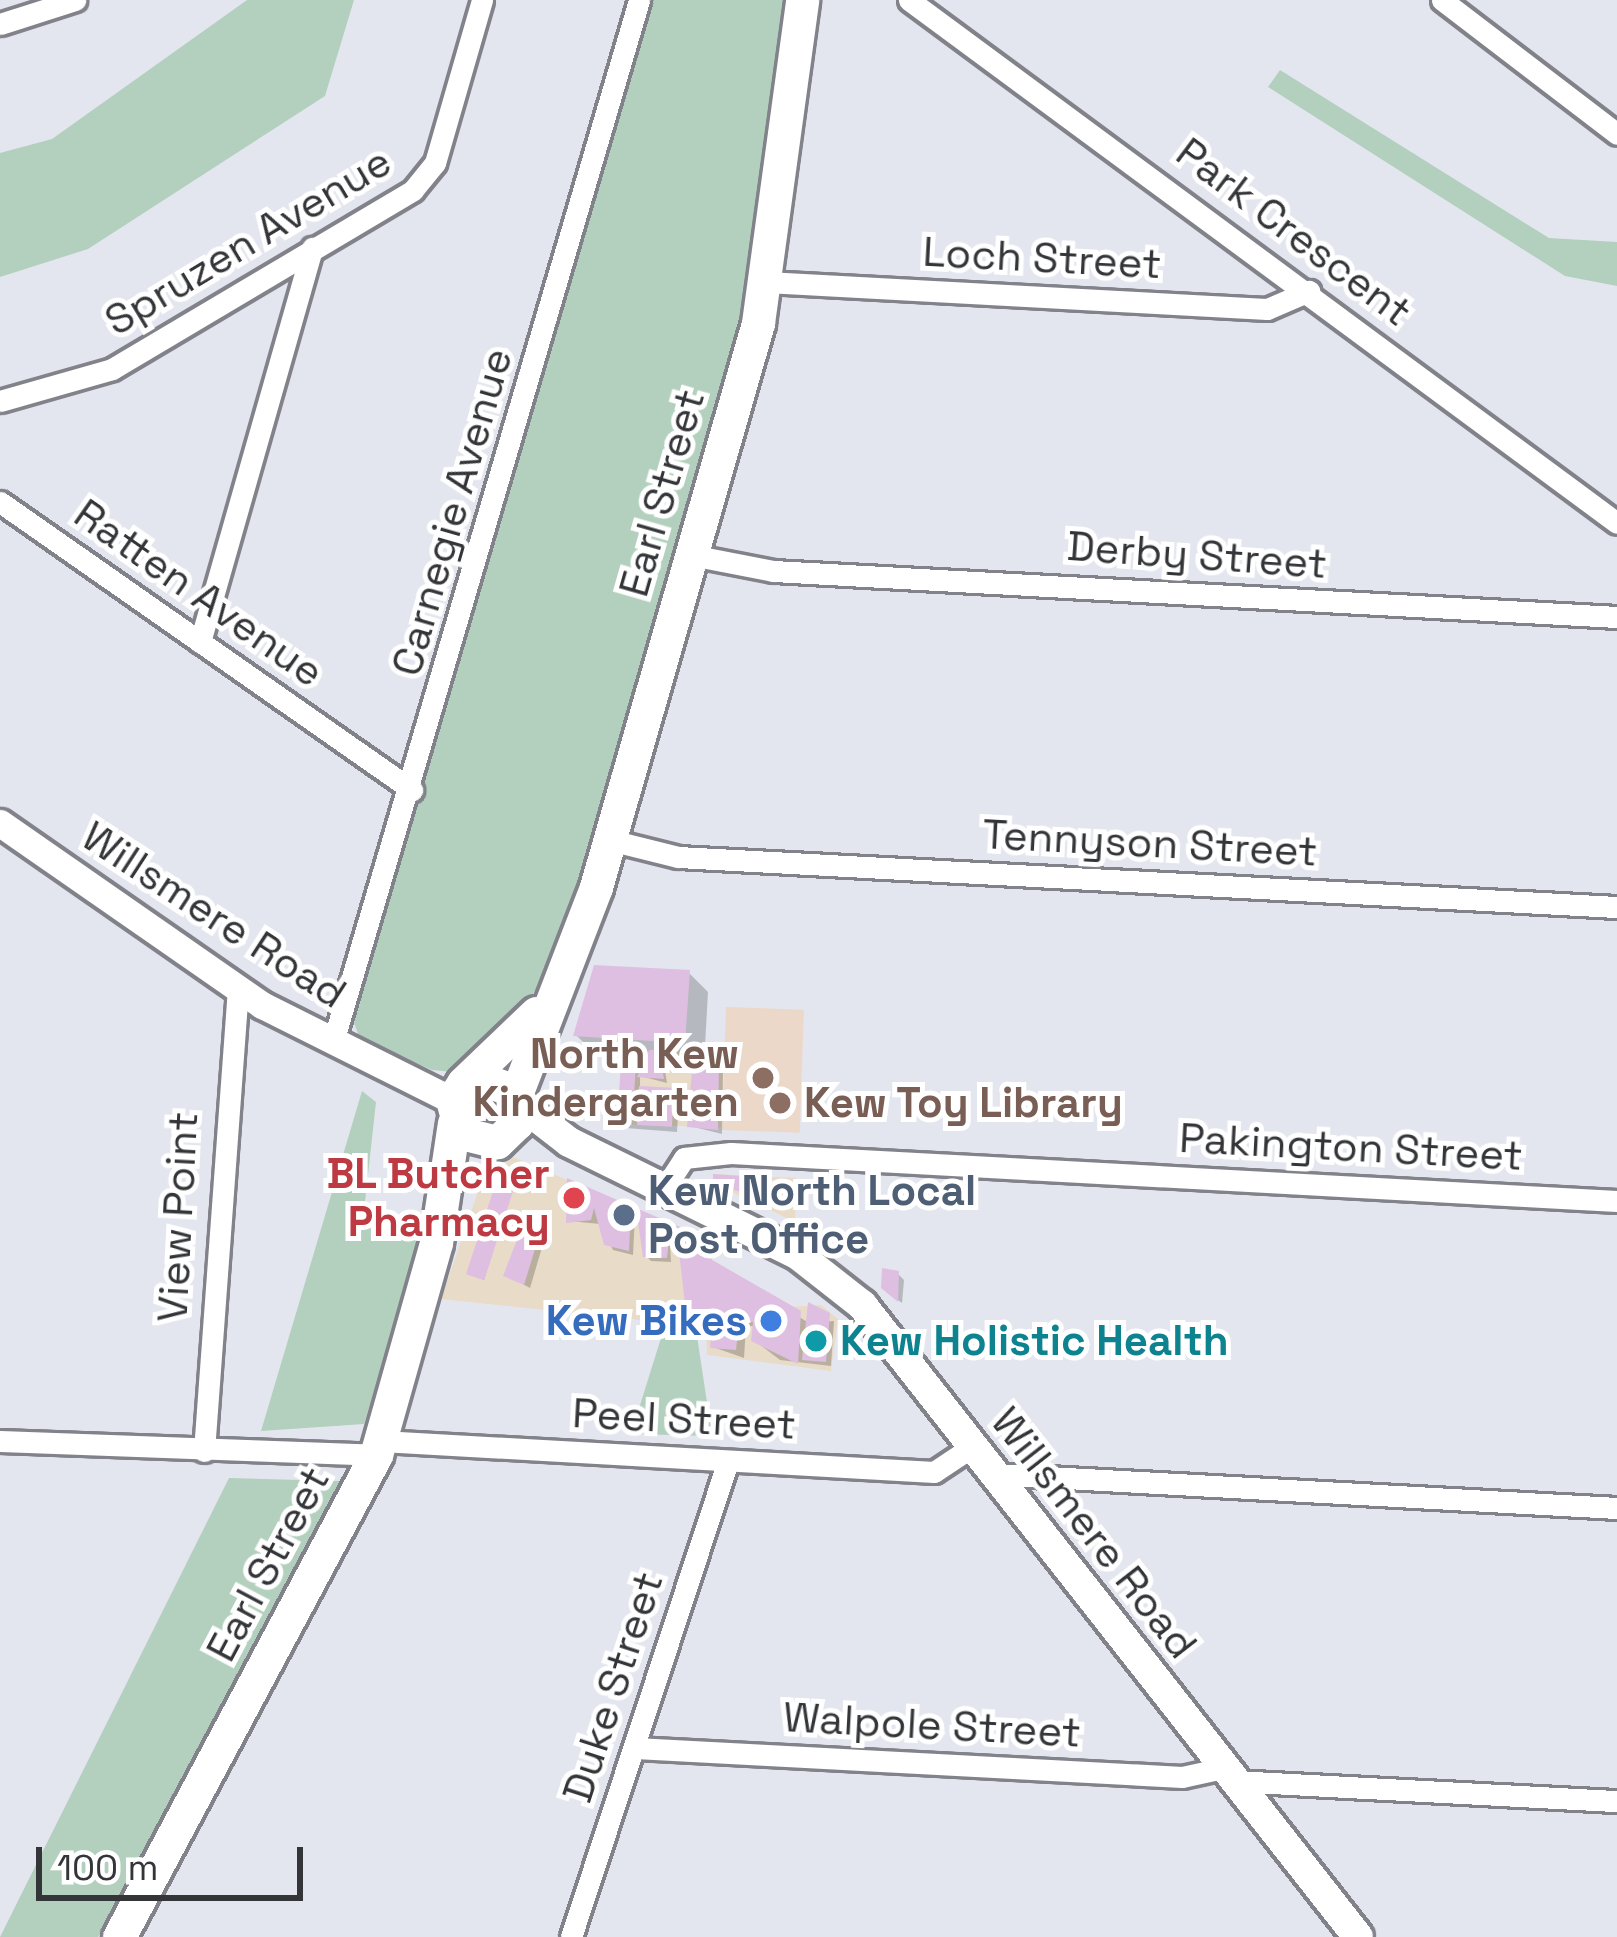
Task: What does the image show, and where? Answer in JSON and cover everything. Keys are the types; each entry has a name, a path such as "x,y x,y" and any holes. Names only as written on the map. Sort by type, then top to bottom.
{"main road":[{"name":"Earl Street","path":"436,1243 510,1118 607,847 766,282 802,0"},
{"name":"Earl Street","path":"122,1928 379,1448 436,1243 460,1100 552,998"},
{"path":"460,1100 510,1118"},
{"path":"460,1100 472,1140 510,1118"},
{"name":"Willsmere Road","path":"510,1118 667,1186 730,1220 862,1305 1358,1937"},
{"name":"Willsmere Road","path":"510,1118 730,1220"}],"street":[{"path":"0,24 75,0"},
{"name":"Spruzen Avenue","path":"0,401 112,369 429,173 482,0"},
{"name":"Carnegie Avenue","path":"333,1042 412,790 639,0"},
{"name":"Park Crescent","path":"888,0 915,4 1617,523"},
{"path":"1442,0 1617,134"},
{"path":"200,642 312,248"},
{"name":"Loch Street","path":"766,282 1267,309 1309,291"},
{"name":"Ratten Avenue","path":"0,502 412,790"},
{"name":"Derby Street","path":"689,563 773,572 1617,617"},
{"name":"Willsmere Road","path":"0,823 238,990 333,1042 460,1100"},
{"name":"Tennyson Street","path":"607,847 678,857 1617,907"},
{"name":"View Point","path":"204,1450 238,990"},
{"name":"Pakington Street","path":"667,1186 684,1157 731,1153 1617,1201"},
{"name":"Peel Street","path":"0,1441 204,1450 379,1448 934,1472 973,1446"},
{"name":"Duke Street","path":"571,1937 728,1461"},
{"path":"993,1474 1617,1508"},
{"path":"1015,1501 1071,1478"},
{"name":"Walpole Street","path":"635,1748 1182,1778 1228,1774 1293,1784 1617,1801"},
{"path":"1259,1816 1293,1784"}],"shaded area":[{"name":"North Kew Kindergarten","path":"726,1007 804,1010 800,1133 722,1130"},
{"path":"621,1049 724,1053 721,1128 618,1124"},
{"path":"513,1157 708,1240 707,1257 790,1307 821,1305 838,1319 831,1371 707,1355 706,1327 441,1299 481,1183"},
{"path":"713,1174 796,1178 795,1222 713,1183"}],"green space":[{"path":"247,0 354,0 325,96 88,249 0,277 0,153 52,139"},
{"path":"649,0 787,0 752,300 556,960 514,1022 453,1072 432,1070 360,1039 354,1023"},
{"path":"1280,70 1549,238 1617,242 1617,286 1565,276 1268,87"},
{"path":"362,1091 376,1102 365,1202 421,1239 364,1424 261,1431"},
{"path":"666,1322 696,1329 712,1436 631,1434"},
{"path":"229,1478 339,1481 339,1502 98,1937 0,1937"}],"building":[{"path":"594,965 690,970 685,1043 573,1036"},
{"path":"649,1050 659,1050 664,1079 637,1077"},
{"path":"693,1060 719,1061 718,1130 687,1127"},
{"path":"621,1065 636,1066 632,1125 617,1124"},
{"path":"639,1086 674,1088 672,1127 637,1125"},
{"path":"713,1174 771,1178 769,1201 713,1183"},
{"path":"567,1178 631,1206 629,1251 604,1245 594,1208 591,1220 566,1223"},
{"path":"496,1182 514,1188 484,1280 466,1274"},
{"path":"636,1208 671,1223 667,1258 643,1257"},
{"path":"525,1219 542,1226 524,1285 503,1276"},
{"path":"676,1225 708,1240 707,1257 801,1311 798,1364 751,1341 753,1322 739,1322 736,1350 710,1348 712,1320 687,1322"},
{"path":"882,1268 899,1271 898,1302 881,1288"},
{"name":"Kew Holistic Health","path":"808,1302 830,1313 826,1362 802,1360"}],"place":[{"name":"North Kew Kindergarten","path":"763,1078"},
{"name":"Kew Toy Library","path":"780,1103"},
{"name":"BL Butcher Pharmacy","path":"574,1198"},
{"name":"Kew North Local Post Office","path":"624,1215"},
{"name":"Kew Bikes","path":"771,1321"},
{"name":"Kew Holistic Health","path":"816,1341"}]}
